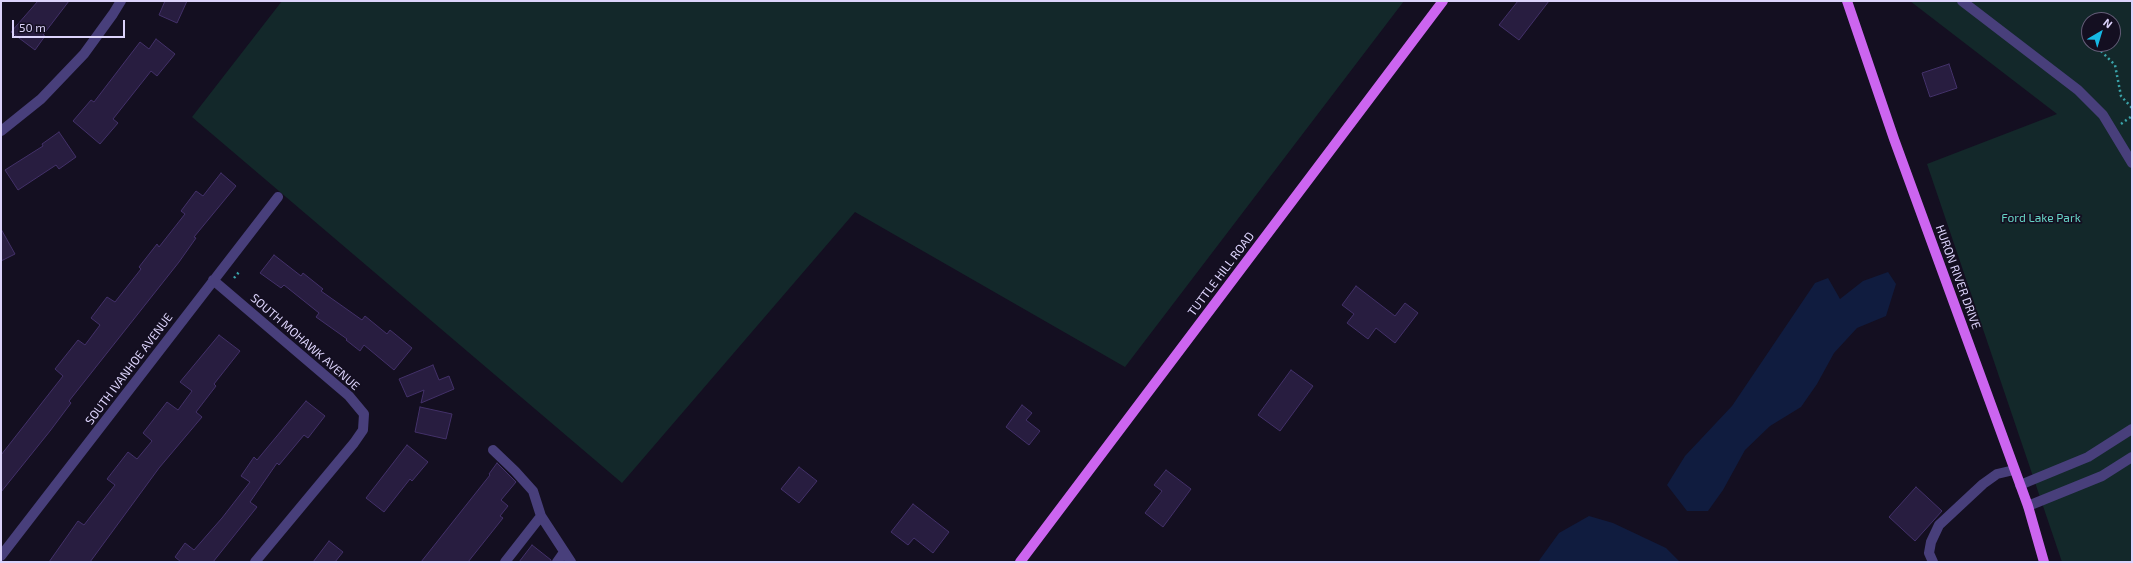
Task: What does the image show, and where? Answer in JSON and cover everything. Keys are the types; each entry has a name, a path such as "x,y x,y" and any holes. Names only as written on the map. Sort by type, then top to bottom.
{"main road":[{"name":"TUTTLE HILL ROAD","path":"1020,562 1443,1"},
{"name":"HURON RIVER DRIVE","path":"1847,1 1894,140 2028,506 2044,562"}],"street":[{"path":"1,131 41,99 84,54 113,14 120,1"},
{"path":"1962,1 2078,90 2103,115 2132,163"},
{"name":"SOUTH IVANHOE AVENUE","path":"1,556 278,197"},
{"name":"SOUTH MOHAWK AVENUE","path":"213,280 349,396 364,414 363,430 354,444 255,562"},
{"path":"2020,485 2088,457 2131,431"},
{"path":"493,450 533,491 541,516 571,562"},
{"path":"2028,506 2102,476 2132,457"},
{"path":"1933,562 1930,553 1931,542 1939,525 1988,480 1997,474 2014,470"},
{"path":"505,562 541,516"},
{"path":"556,562 564,552"}],"path":[{"path":"2102,52 2115,65 2120,96 2132,108"},
{"path":"234,278 239,272"}],"green space":[{"path":"282,1 1404,1 1125,367 855,212 622,483 192,117"},
{"name":"Ford Lake Park","path":"1910,1 2132,1 2132,562 2062,562 1927,164 2057,114"}],"water":[{"path":"1888,272 1896,284 1886,316 1857,328 1834,353 1817,384 1801,407 1770,426 1745,450 1723,490 1708,511 1687,511 1667,485 1685,456 1732,406 1815,283 1828,278 1840,299 1863,281"},
{"path":"1589,516 1613,523 1666,548 1680,562 1538,562 1559,533"}],"building":[{"path":"38,1 69,1 43,35 45,36 35,50 11,32"},
{"path":"165,1 187,1 177,23 159,15"},
{"path":"1518,1 1549,1 1519,40 1499,25"},
{"path":"156,39 175,54 157,76 151,71 113,119 118,123 100,144 73,121 91,100 94,102 140,42 149,49"},
{"path":"1949,64 1957,88 1930,97 1922,73"},
{"path":"59,132 76,157 59,169 56,165 18,190 5,170 43,146 42,144"},
{"path":"221,173 236,186 194,237 196,238 179,262 69,401 71,403 1,492 1,455 63,376 55,369 78,340 85,345 100,325 91,318 107,297 115,302 141,269 139,267 157,244 159,247 185,214 181,211 196,191 203,196"},
{"path":"1,229 15,254 1,261"},
{"path":"274,255 301,276 303,273 323,289 321,291 362,320 365,316 387,334 390,330 412,348 394,370 364,345 360,351 346,340 347,339 316,317 319,313 284,285 281,288 260,273"},
{"path":"1356,286 1395,316 1405,303 1418,313 1395,343 1376,328 1368,339 1347,323 1354,314 1342,305"},
{"path":"219,335 240,351 214,384 216,386 196,412 202,417 159,468 90,562 49,562 78,521 84,525 115,485 107,479 128,452 137,459 152,441 143,433 167,402 178,410 192,391 180,382"},
{"path":"433,365 439,380 449,376 454,389 421,403 424,390 407,397 399,379"},
{"path":"1291,370 1313,386 1280,431 1258,415"},
{"path":"306,401 325,416 308,438 304,435 279,465 277,463 250,502 257,507 213,562 181,562 175,557 185,543 194,550 222,518 250,482 241,476 254,457 257,460"},
{"path":"1022,405 1032,413 1026,420 1040,431 1029,445 1006,427"},
{"path":"420,407 452,414 446,439 415,432"},
{"path":"407,445 428,462 412,481 410,479 384,512 366,498"},
{"path":"497,463 516,482 501,500 508,506 500,516 503,518 468,562 421,562 490,475 489,474"},
{"path":"799,467 817,481 799,503 781,489"},
{"path":"1166,470 1191,489 1163,527 1145,513 1162,491 1154,485"},
{"path":"1916,487 1942,511 1915,541 1889,517"},
{"path":"913,504 949,532 933,553 914,538 908,545 891,532"},
{"path":"329,541 343,552 335,562 313,562"},
{"path":"532,545 551,560 551,562 519,562"}]}
